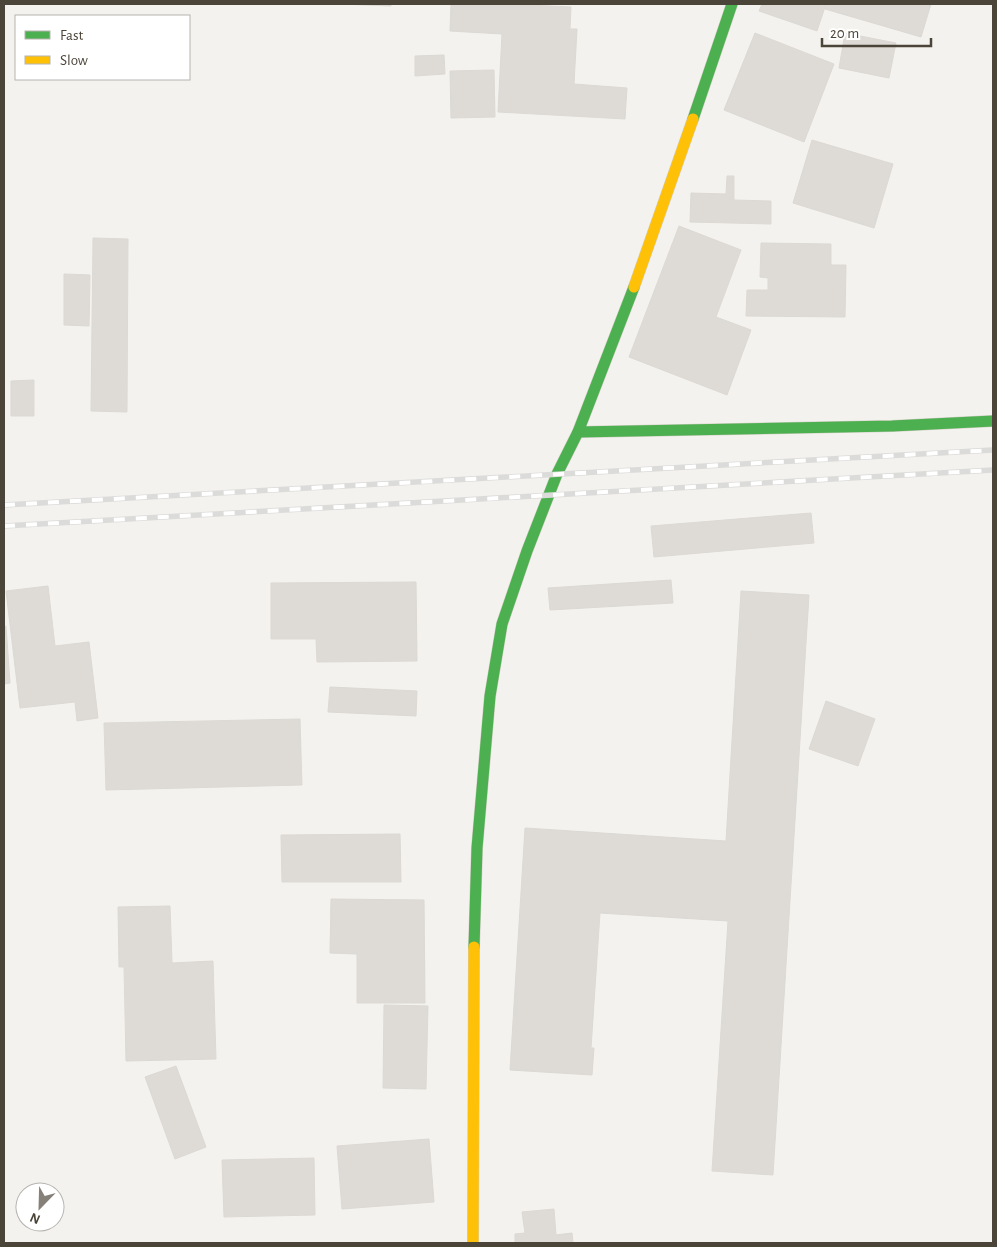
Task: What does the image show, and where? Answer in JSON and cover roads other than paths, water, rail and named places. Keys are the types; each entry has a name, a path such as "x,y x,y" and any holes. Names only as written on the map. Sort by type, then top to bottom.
{"main road":[{"path":"473,1243 473,1049 477,848 490,696 502,624 527,551 552,488 578,432 644,262 732,4"},
{"path":"578,432 892,426 993,421"}],"railway":[{"path":"4,505 993,450"},
{"path":"4,526 993,470"}]}
